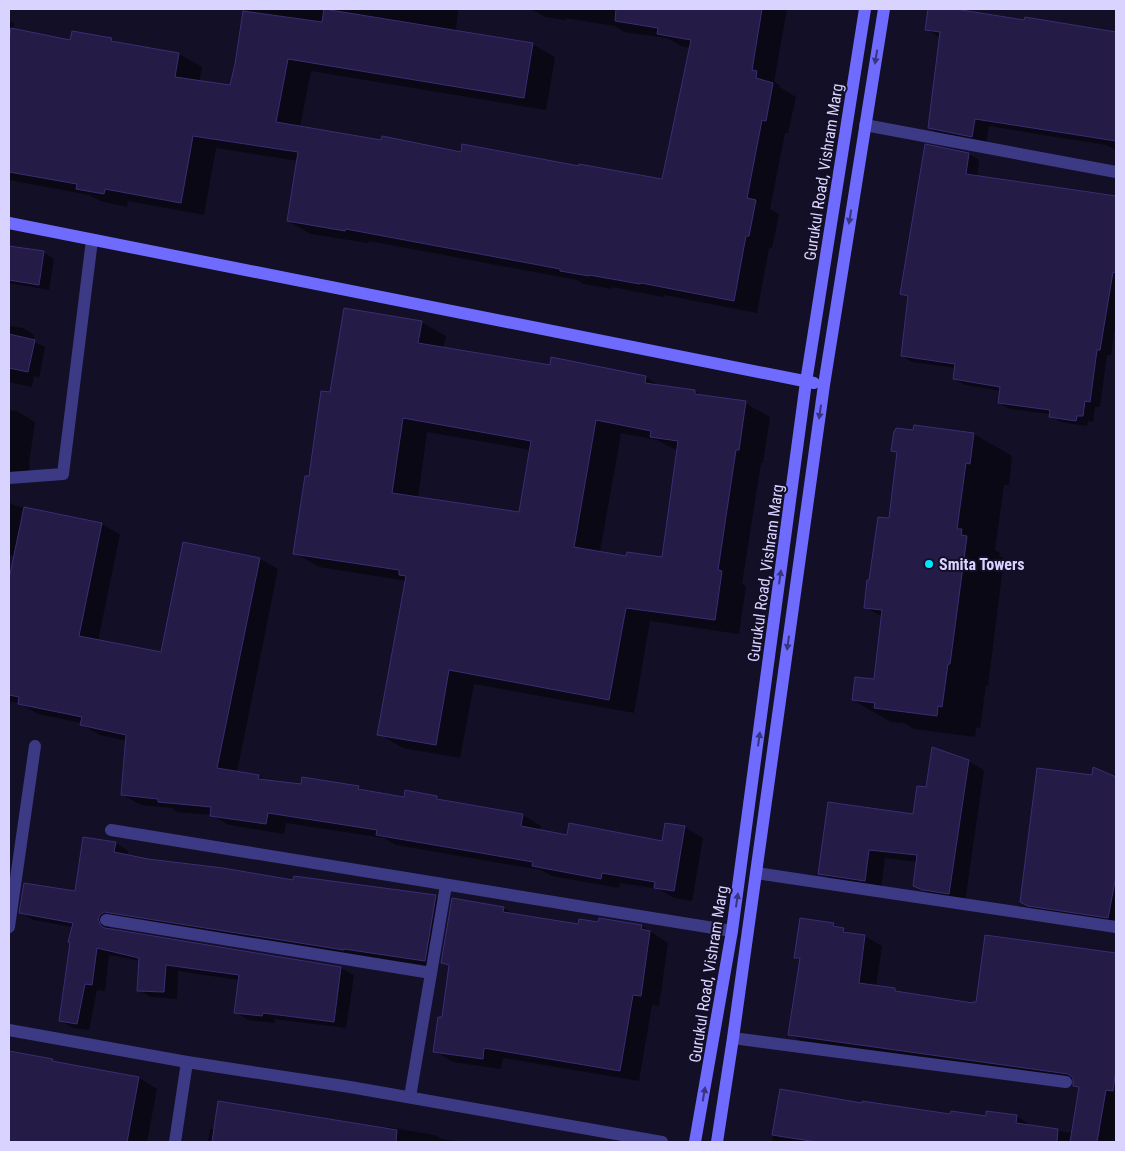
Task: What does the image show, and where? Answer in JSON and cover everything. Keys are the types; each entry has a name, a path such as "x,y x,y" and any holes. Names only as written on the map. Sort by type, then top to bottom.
{"street":[{"name":"Gurukul Road, Vishram Marg","path":"696,1142 732,931 806,382 865,9"},
{"name":"Gurukul Road, Vishram Marg","path":"718,1142 824,385 884,9"},
{"path":"865,125 1116,172"},
{"path":"9,223 824,385"},
{"path":"9,478 63,474 92,240"},
{"path":"9,927 35,746"},
{"path":"111,830 732,931"},
{"path":"756,872 1116,927"},
{"path":"410,1097 446,884"},
{"path":"106,920 431,973"},
{"path":"9,1030 187,1062 410,1097 662,1142"},
{"path":"734,1038 1066,1082"},
{"path":"175,1142 187,1062"}],"building":[{"path":"324,9 533,43 524,98 288,59 276,122 381,140 382,136 461,152 462,144 579,166 579,164 662,179 691,40 657,34 658,28 615,21 616,9 762,9 752,70 757,71 756,78 773,83 766,121 762,120 747,198 756,200 749,236 746,236 734,301 641,283 560,271 560,269 346,229 345,231 287,221 298,152 193,136 181,203 105,189 104,194 76,189 77,184 9,172 9,40 11,28 70,40 72,31 112,38 111,41 179,53 175,77 230,85 243,11 322,22"},
{"path":"928,9 955,9 1024,20 1025,17 1116,32 1116,141 975,119 972,137 928,128 940,32 925,30"},
{"path":"925,144 969,153 966,174 1116,196 1116,273 1113,272 1100,350 1097,350 1090,402 1085,401 1083,416 1077,416 1076,421 1049,417 1050,410 998,403 1000,387 953,379 955,364 901,356 908,296 900,294"},
{"path":"9,246 44,251 39,285 9,280"},
{"path":"344,308 422,321 418,343 550,365 551,357 646,376 645,383 695,390 695,394 746,401 739,450 736,450 718,570 722,571 715,620 626,608 609,700 449,670 436,745 377,735 406,576 399,575 399,570 293,554 305,476 309,476 321,391 330,392","holes":["403,418 531,441 519,512 392,493","596,420 651,431 650,437 678,441 662,557 627,552 626,556 574,547"]},
{"path":"9,334 35,340 28,372 9,368"},
{"name":"Smita Towers","path":"914,425 974,433 970,464 966,463 957,529 962,529 961,535 967,536 950,664 948,664 942,707 938,706 937,716 874,708 875,703 852,700 855,677 874,679 882,610 864,608 878,517 889,518 897,452 891,451 894,431 896,428 913,430"},
{"path":"24,507 102,523 79,636 161,652 183,542 260,558 217,768 259,775 258,779 301,784 302,777 359,786 358,789 404,797 405,790 437,796 437,799 523,814 521,826 567,835 569,823 662,841 665,823 685,826 674,891 654,888 655,882 602,873 601,879 532,866 533,862 376,835 377,830 268,813 266,824 210,816 211,807 158,802 158,799 121,795 126,735 80,725 82,717 18,704 19,697 9,695 9,579"},
{"path":"932,747 969,760 949,894 923,890 913,886 917,855 869,850 865,881 818,874 828,802 913,814 917,786 926,787"},
{"path":"1093,767 1116,777 1116,876 1108,918 1028,906 1020,902 1037,768 1092,775"},
{"path":"83,837 116,842 114,852 148,859 223,868 293,880 294,876 436,895 425,961 104,912 98,919 101,926 105,928 341,967 334,1022 263,1013 262,1016 234,1013 239,975 166,965 164,992 137,991 139,958 97,948 92,985 85,984 77,1024 59,1021 70,943 68,942 73,923 19,913 24,883 75,891"},
{"path":"452,898 504,907 503,912 578,924 579,919 598,922 599,918 642,925 641,929 650,931 641,996 633,995 620,1071 484,1048 483,1059 433,1052 438,1017 442,1017 449,965 441,963"},
{"path":"800,918 834,923 833,926 844,928 843,932 865,935 859,983 895,988 895,991 973,1003 976,1002 985,935 1116,953 1116,1069 1113,1091 1106,1090 1097,1142 1070,1142 1079,1087 1073,1086 1073,1078 1068,1074 788,1035 800,958 794,958"},
{"path":"9,1051 139,1077 127,1142 9,1142"},
{"path":"780,1089 862,1103 862,1101 950,1114 951,1111 986,1116 986,1111 1017,1115 1016,1123 1058,1129 1057,1142 817,1142 772,1135"},
{"path":"218,1101 397,1130 396,1142 212,1142"}],"place":[{"name":"Smita Towers","path":"929,564"}]}
